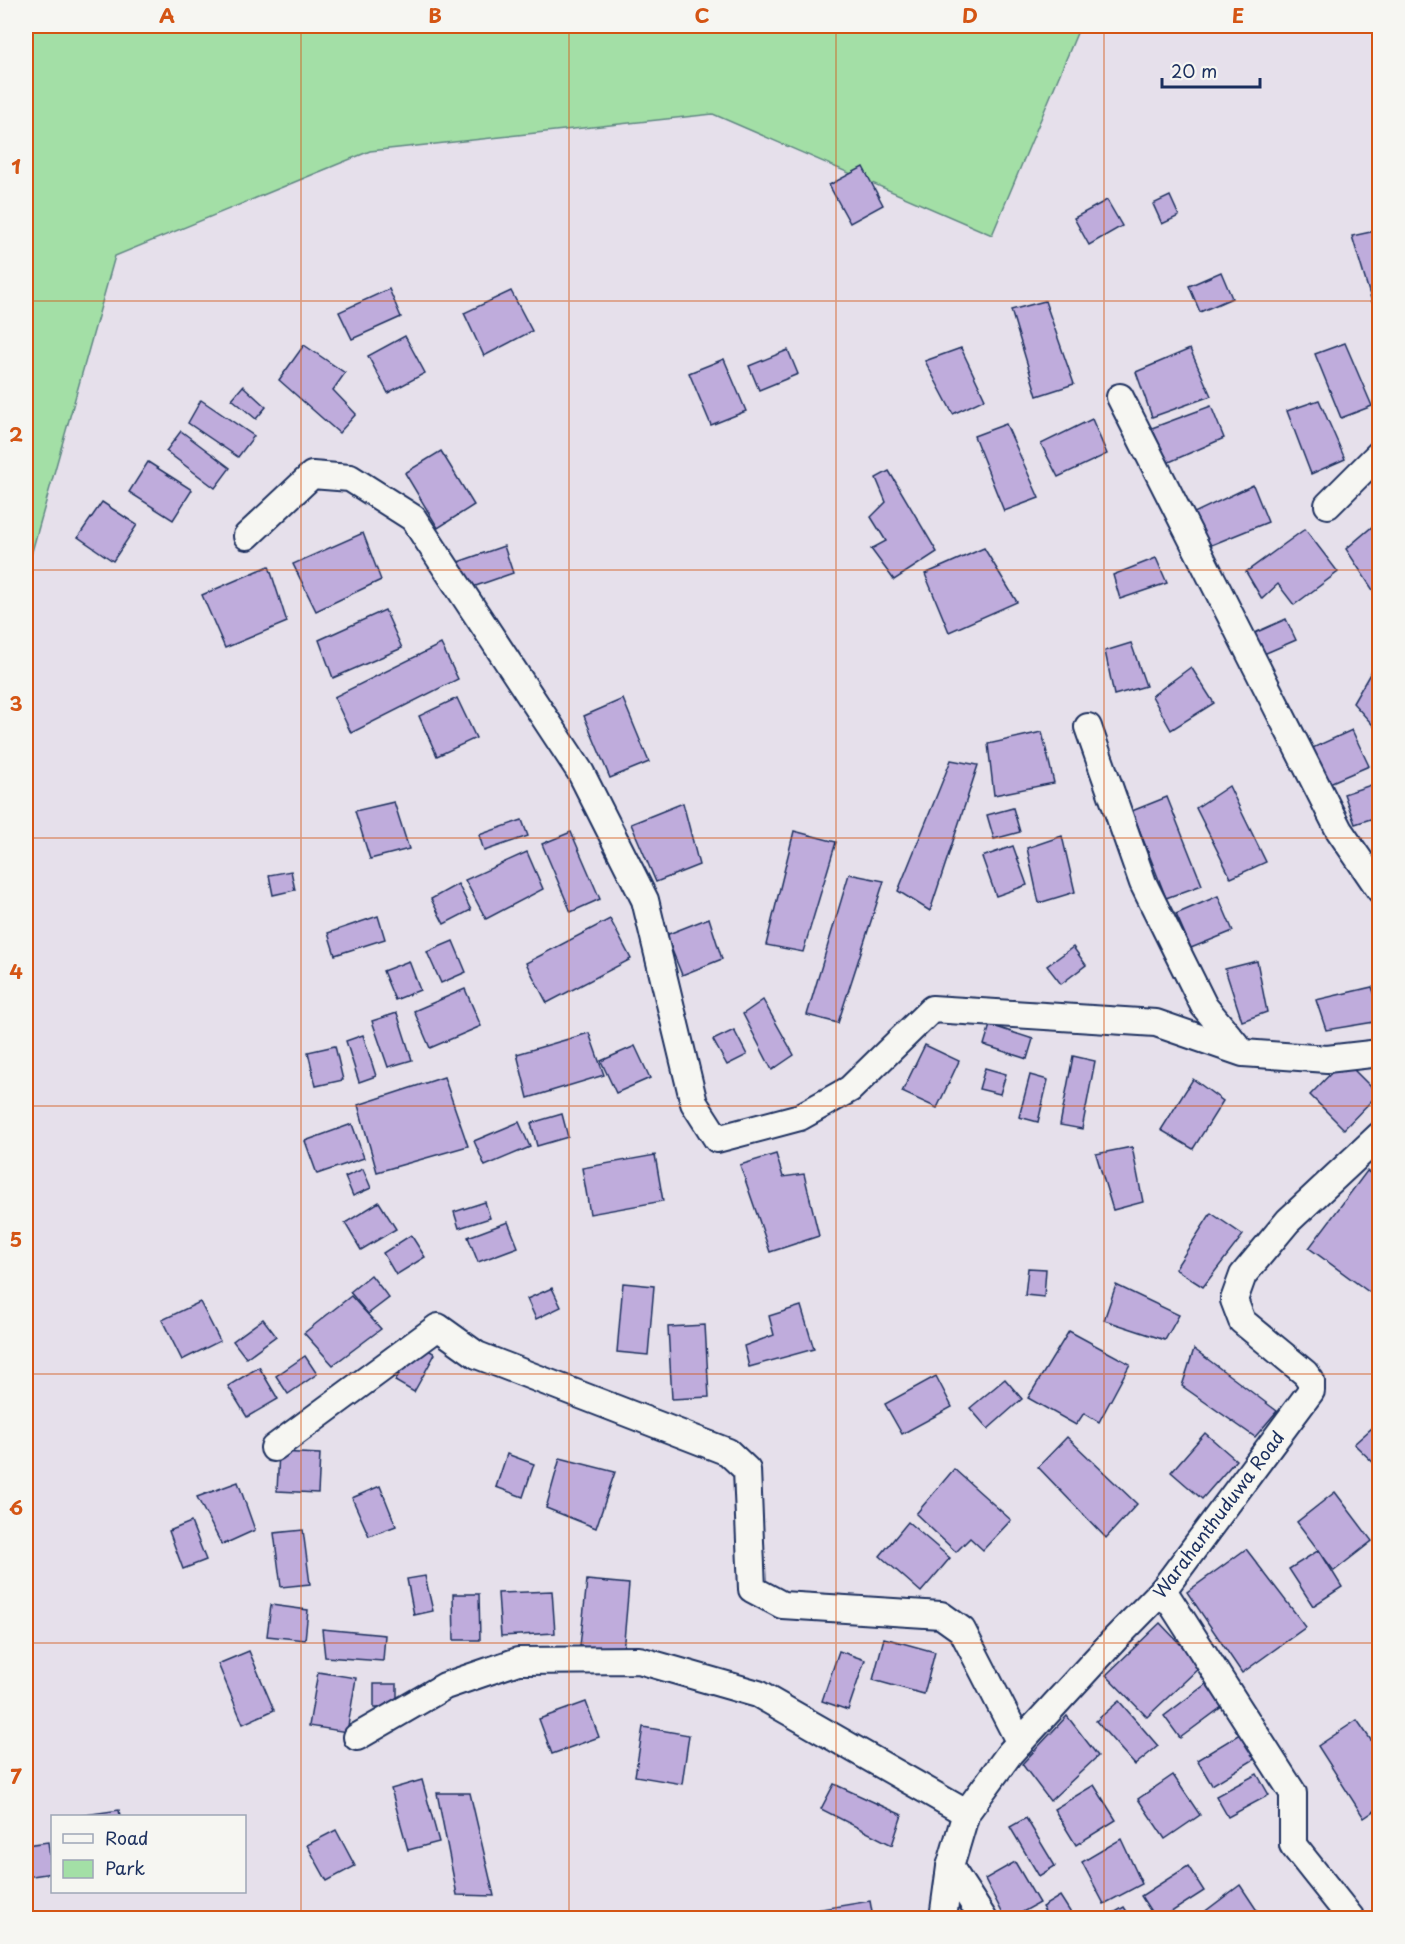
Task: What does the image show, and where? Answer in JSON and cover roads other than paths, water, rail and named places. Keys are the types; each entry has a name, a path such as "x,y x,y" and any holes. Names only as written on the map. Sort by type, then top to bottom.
{"street":[{"path":"1120,397 1340,830 1380,890"},
{"path":"1328,505 1380,453"},
{"path":"247,536 312,475 350,478 413,518 582,773 645,900 694,1103 717,1139 800,1117 850,1089 932,1009 1156,1023 1243,1053 1327,1059 1380,1053"},
{"path":"1088,727 1143,883 1204,1006 1243,1053"},
{"name":"Warahanthuduwa Road","path":"943,1918 950,1867 966,1813 1010,1753 1163,1590 1311,1391 1311,1381 1305,1373 1242,1321 1234,1300 1243,1275 1288,1221 1380,1135"},
{"path":"274,1448 438,1327 477,1355 728,1452 747,1470 752,1589 782,1605 941,1615 963,1630 1020,1743"},
{"path":"1163,1590 1293,1793 1293,1845 1351,1918"},
{"path":"357,1737 445,1686 518,1661 639,1660 758,1694 966,1813"},
{"path":"950,1867 983,1918"}]}
